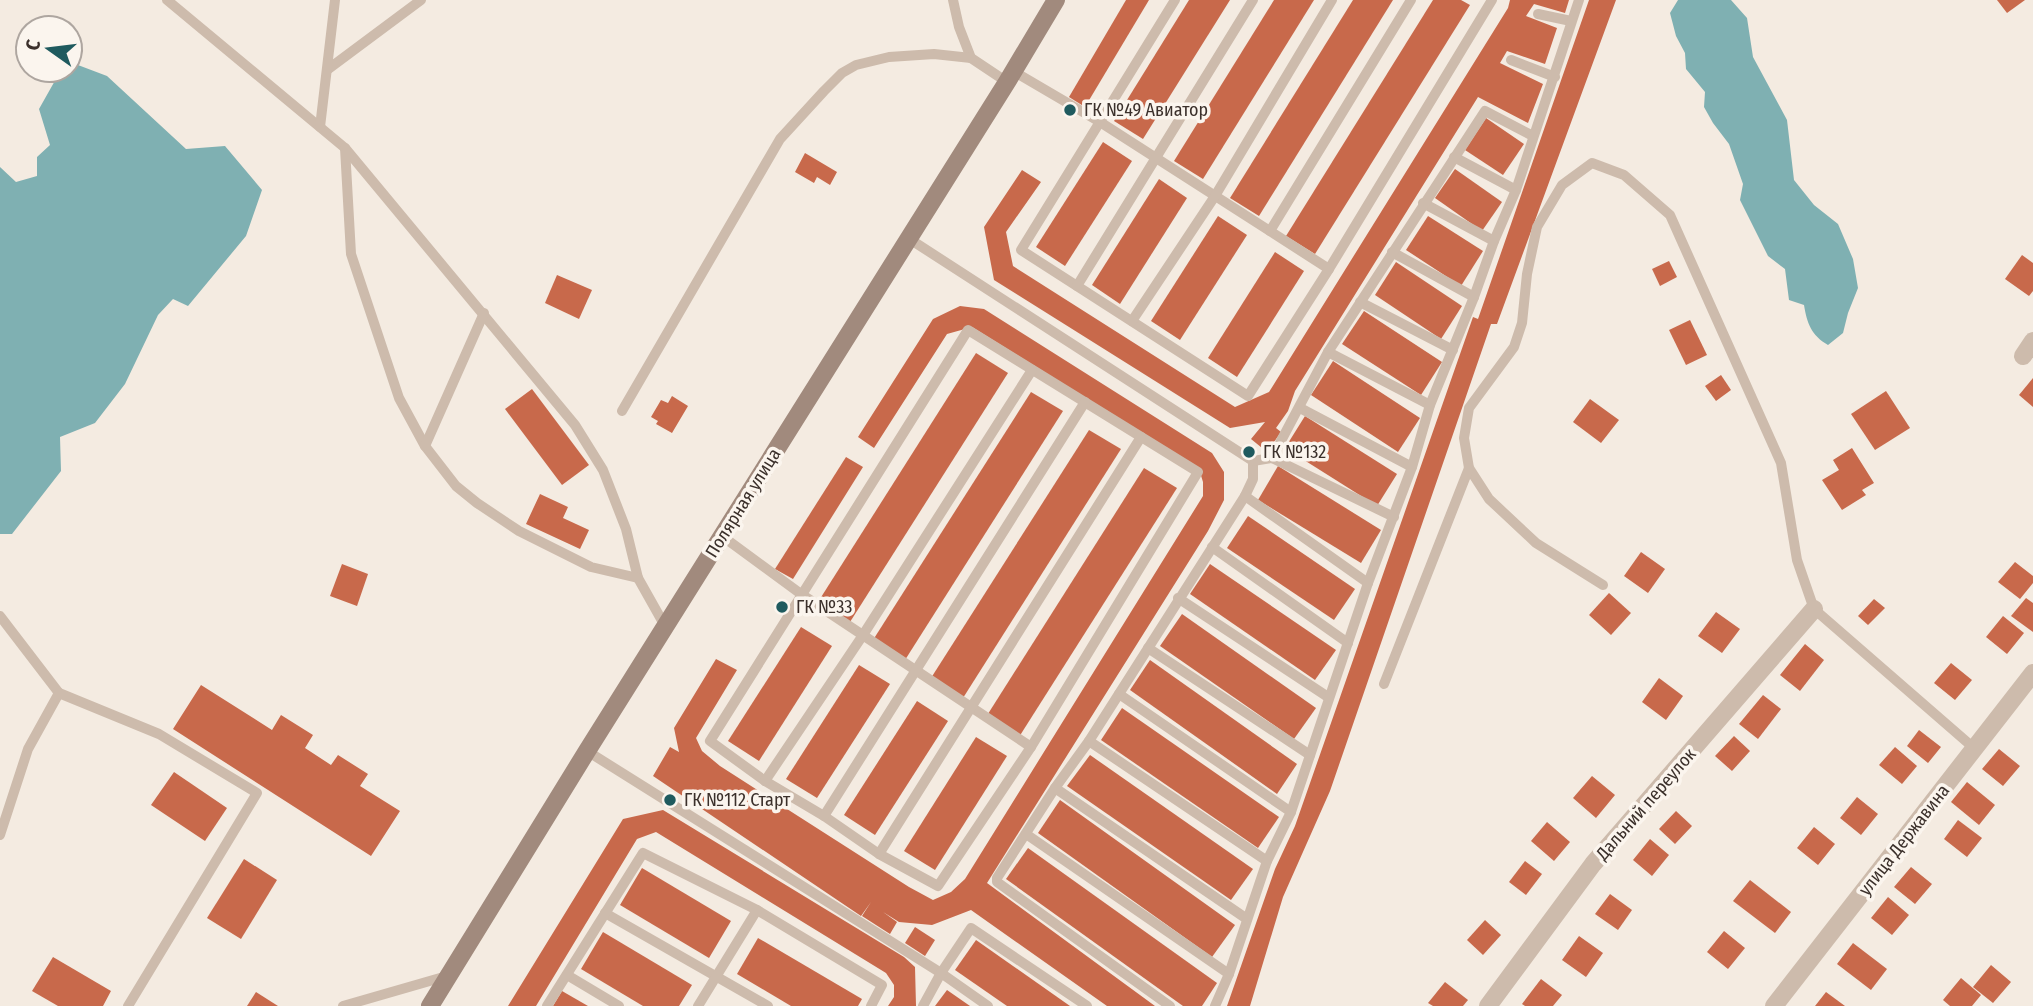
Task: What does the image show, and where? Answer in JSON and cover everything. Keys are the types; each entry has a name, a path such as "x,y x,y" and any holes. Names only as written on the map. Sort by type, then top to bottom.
{"main road":[{"name":"Полярная улица","path":"430,1006 1056,0"}],"street":[{"path":"2023,356 2033,341"},
{"name":"Дальний переулок","path":"1488,1006 1593,864 1814,609"},
{"name":"улица Державина","path":"1774,1006 2033,673"}],"lane":[{"path":"167,0 345,148 575,425 603,470 626,529 638,578 665,626"},
{"path":"320,127 335,0"},
{"path":"327,70 421,0"},
{"path":"953,0 959,27 971,58"},
{"path":"1175,0 1021,250 1248,396 1329,269 1492,0"},
{"path":"1077,286 1253,0"},
{"path":"1132,321 1215,196 1332,0"},
{"path":"1270,231 1411,0"},
{"path":"1215,1006 1229,974 1268,861 1291,812 1328,697 1412,467 1430,405 1516,190 1579,0"},
{"path":"1538,14 1571,21"},
{"path":"622,411 780,139 842,73 856,65 889,57 934,54 971,58 1100,122 1329,269"},
{"path":"1511,60 1555,77"},
{"path":"1272,458 1328,352 1485,111 1532,136"},
{"path":"345,148 351,254 399,398 425,446 456,486 519,531 591,567 638,578"},
{"path":"1454,157 1516,190"},
{"path":"1603,585 1536,543 1489,499 1469,468 1464,438 1469,408 1514,347 1522,323 1527,274 1537,228 1562,186 1592,163 1624,175 1670,215 1781,463 1797,560 1814,609 1975,749"},
{"path":"1423,203 1494,241"},
{"path":"908,238 1253,461 1272,458 1394,517"},
{"path":"1392,252 1474,297"},
{"path":"1360,302 1453,350"},
{"path":"425,446 484,313"},
{"path":"968,330 1032,370 1198,472 1031,747 938,886 880,854 765,781 710,741 968,330"},
{"path":"1328,352 1430,405"},
{"path":"765,781 863,635 1032,370"},
{"path":"824,816 1085,402"},
{"path":"1300,408 1412,467"},
{"path":"880,854 1141,437"},
{"path":"1170,1006 997,883 997,878 1089,741 1245,496 1252,479 1253,461"},
{"path":"1384,684 1469,468"},
{"path":"1245,496 1368,583"},
{"path":"722,536 801,594 1031,747"},
{"path":"1212,547 1348,643"},
{"path":"1178,598 1328,697"},
{"path":"0,616 59,693 159,734 257,793 128,1006"},
{"path":"1148,648 1310,755"},
{"path":"0,835 27,749 59,693"},
{"path":"1119,694 1291,812"},
{"path":"1089,741 1268,861"},
{"path":"587,751 941,973 988,1006"},
{"path":"1055,788 1247,919"},
{"path":"1026,834 1229,974"},
{"path":"547,1006 643,853 757,910 882,985 871,1006"},
{"path":"698,1006 757,910"},
{"path":"605,913 768,1006"},
{"path":"923,1006 971,928 1087,1006"},
{"path":"343,1006 450,975"},
{"path":"567,975 619,1006"}],"water":[{"path":"1678,0 1731,0 1747,18 1753,57 1787,120 1794,180 1814,205 1838,224 1853,259 1858,288 1843,333 1828,345 1811,328 1804,305 1789,300 1785,269 1768,256 1740,200 1743,184 1729,144 1704,107 1705,92 1686,69 1685,53 1676,36 1670,13"},
{"path":"84,67 107,76 186,149 225,146 262,190 246,236 188,306 173,299 158,315 125,384 95,423 60,437 61,471 12,534 0,534 0,167 16,182 37,176 37,157 50,145 39,109 53,84 84,84"}],"building":[{"path":"1126,0 1149,0 1085,107 1069,97"},
{"path":"1189,0 1230,0 1143,139 1114,121"},
{"path":"1274,0 1314,0 1203,179 1174,161"},
{"path":"1353,0 1393,0 1259,216 1230,198"},
{"path":"1433,0 1461,0 1470,5 1315,254 1286,236"},
{"path":"1510,0 1569,0 1565,13 1534,4 1526,16 1557,28 1545,64 1507,51 1500,63 1543,84 1528,123 1478,97 1295,391 1288,411 1276,428 1281,432 1267,452 1251,439 1265,422 1230,428 994,280 984,227 1022,170 1041,182 1006,232 1013,266 1235,407 1269,392 1508,8"},
{"path":"1589,0 1616,0 1497,324 1491,324 1330,791 1283,897 1250,1006 1227,1006 1275,869 1295,826 1473,317 1478,319"},
{"path":"1997,0 2025,0 2007,13"},
{"path":"1486,118 1524,144 1503,175 1465,150"},
{"path":"1103,142 1132,161 1065,266 1036,247"},
{"path":"805,153 837,172 830,185 817,177 814,183 795,172"},
{"path":"1455,169 1502,202 1482,231 1435,198"},
{"path":"1159,179 1187,198 1120,304 1092,285"},
{"path":"1218,216 1247,235 1180,340 1151,321"},
{"path":"1428,216 1483,251 1461,286 1406,250"},
{"path":"1275,252 1304,271 1237,377 1208,358"},
{"path":"2022,255 2033,263 2033,291 2029,296 2005,279"},
{"path":"1669,261 1677,277 1660,286 1652,269"},
{"path":"1396,262 1462,306 1441,339 1375,295"},
{"path":"557,275 592,290 579,319 545,303"},
{"path":"960,306 984,309 1212,453 1224,472 1224,500 1208,531 987,883 1155,1006 1107,1006 971,910 932,925 899,922 883,912 897,922 890,934 862,916 871,902 861,916 653,776 670,747 679,752 674,728 716,659 737,670 696,738 702,751 720,766 933,900 951,892 965,879 1203,496 1203,482 1199,469 972,327 947,334 874,448 858,437 933,319"},
{"path":"1364,311 1442,362 1421,395 1342,344"},
{"path":"1690,320 1707,355 1686,365 1669,330"},
{"path":"976,353 1008,373 850,622 818,602"},
{"path":"1333,361 1420,418 1398,452 1311,395"},
{"path":"1721,375 1731,390 1716,401 1705,386"},
{"path":"2033,378 2033,407 2019,395"},
{"path":"532,389 589,465 562,485 505,409"},
{"path":"1886,391 1910,428 1875,450 1851,414"},
{"path":"1031,392 1063,411 905,660 873,640"},
{"path":"672,396 688,406 672,433 656,424 658,421 651,417 661,400 668,403"},
{"path":"1590,399 1619,420 1601,443 1573,422"},
{"path":"1305,416 1397,474 1377,506 1285,448"},
{"path":"1089,430 1121,449 963,698 931,678"},
{"path":"1852,448 1874,483 1862,490 1866,495 1842,510 1822,480 1839,470 1833,460"},
{"path":"846,457 863,467 793,579 775,569"},
{"path":"1278,466 1381,530 1361,563 1258,500"},
{"path":"1144,468 1177,488 1019,737 986,717"},
{"path":"540,494 568,507 563,518 589,530 580,549 526,524"},
{"path":"1248,516 1355,589 1334,620 1227,548"},
{"path":"1641,552 1665,569 1648,593 1624,576"},
{"path":"2015,562 2033,576 2033,583 2020,599 1998,582"},
{"path":"342,564 368,574 357,606 330,596"},
{"path":"1210,564 1336,650 1315,680 1190,594"},
{"path":"1609,593 1631,613 1611,635 1589,615"},
{"path":"2026,598 2033,603 2033,632 2011,616"},
{"path":"1874,599 1885,608 1868,625 1858,616"},
{"path":"1716,612 1740,629 1722,653 1698,636"},
{"path":"1182,614 1316,708 1294,739 1160,646"},
{"path":"2003,616 2024,633 2007,654 1986,637"},
{"path":"801,627 832,646 759,761 728,741"},
{"path":"1805,644 1824,660 1800,691 1780,675"},
{"path":"1150,660 1297,764 1277,794 1130,690"},
{"path":"1951,663 1972,680 1955,700 1934,683"},
{"path":"859,665 890,684 817,798 786,779"},
{"path":"1659,678 1683,696 1666,720 1642,702"},
{"path":"201,685 272,730 281,715 313,735 305,748 331,765 338,755 368,774 360,786 400,811 371,856 173,729"},
{"path":"1763,695 1781,709 1758,739 1739,724"},
{"path":"917,701 948,721 875,835 844,815"},
{"path":"1122,708 1279,817 1258,848 1101,740"},
{"path":"1919,730 1941,747 1928,763 1907,746"},
{"path":"1734,736 1750,751 1732,771 1715,756"},
{"path":"976,737 1007,756 935,870 904,851"},
{"path":"1895,747 1917,766 1902,784 1879,765"},
{"path":"1999,749 2020,766 2003,786 1982,769"},
{"path":"1090,755 1253,869 1231,900 1067,786"},
{"path":"174,772 227,808 205,841 151,805"},
{"path":"1592,776 1615,795 1596,818 1573,798"},
{"path":"1967,782 1995,805 1979,825 1951,802"},
{"path":"1857,797 1878,814 1861,835 1840,818"},
{"path":"1060,800 1235,925 1212,957 1038,833"},
{"path":"663,810 904,957 915,967 916,1006 888,1006 894,997 894,985 886,973 656,832 637,839 536,1006 508,1006 623,819"},
{"path":"1676,811 1692,826 1675,844 1659,829"},
{"path":"1958,820 1982,838 1967,857 1944,839"},
{"path":"1547,822 1570,842 1554,861 1531,841"},
{"path":"1814,827 1835,844 1818,865 1797,848"},
{"path":"1650,839 1669,855 1652,876 1633,860"},
{"path":"1028,848 1217,983 1202,1006 1183,1006 1006,879"},
{"path":"244,859 277,880 241,939 207,918"},
{"path":"1525,861 1542,874 1526,895 1509,882"},
{"path":"1911,867 1932,884 1915,904 1894,887"},
{"path":"642,868 731,921 709,958 620,905"},
{"path":"1750,880 1791,912 1775,933 1733,901"},
{"path":"1610,894 1632,910 1618,930 1595,914"},
{"path":"1888,897 1909,915 1892,935 1871,918"},
{"path":"1485,920 1501,935 1483,955 1467,940"},
{"path":"915,927 935,940 925,956 905,943"},
{"path":"1724,931 1745,948 1728,969 1707,952"},
{"path":"603,932 692,985 679,1006 643,1006 581,969"},
{"path":"1579,936 1603,953 1586,977 1562,960"},
{"path":"758,938 862,999 858,1006 791,1006 737,974"},
{"path":"976,940 1070,1006 1007,1006 955,970"},
{"path":"1853,943 1887,969 1871,990 1837,964"},
{"path":"53,957 111,991 103,1006 58,1006 32,991"},
{"path":"1991,965 2011,982 1993,1003 1973,987"},
{"path":"1961,978 1981,995 1972,1006 1950,1006 1943,1000"},
{"path":"1541,979 1562,995 1553,1006 1522,1004"},
{"path":"1445,982 1468,1000 1463,1006 1433,1006 1428,1003"},
{"path":"947,990 970,1006 935,1006"},
{"path":"562,991 588,1006 553,1006"},
{"path":"256,992 278,1006 247,1006"},
{"path":"1826,992 1845,1006 1815,1006"}],"place":[{"name":"ГК №49 Авиатор","path":"1070,110"},
{"name":"ГК №132","path":"1249,452"},
{"name":"ГК №33","path":"782,607"},
{"name":"ГК №112 Старт","path":"670,800"}]}
